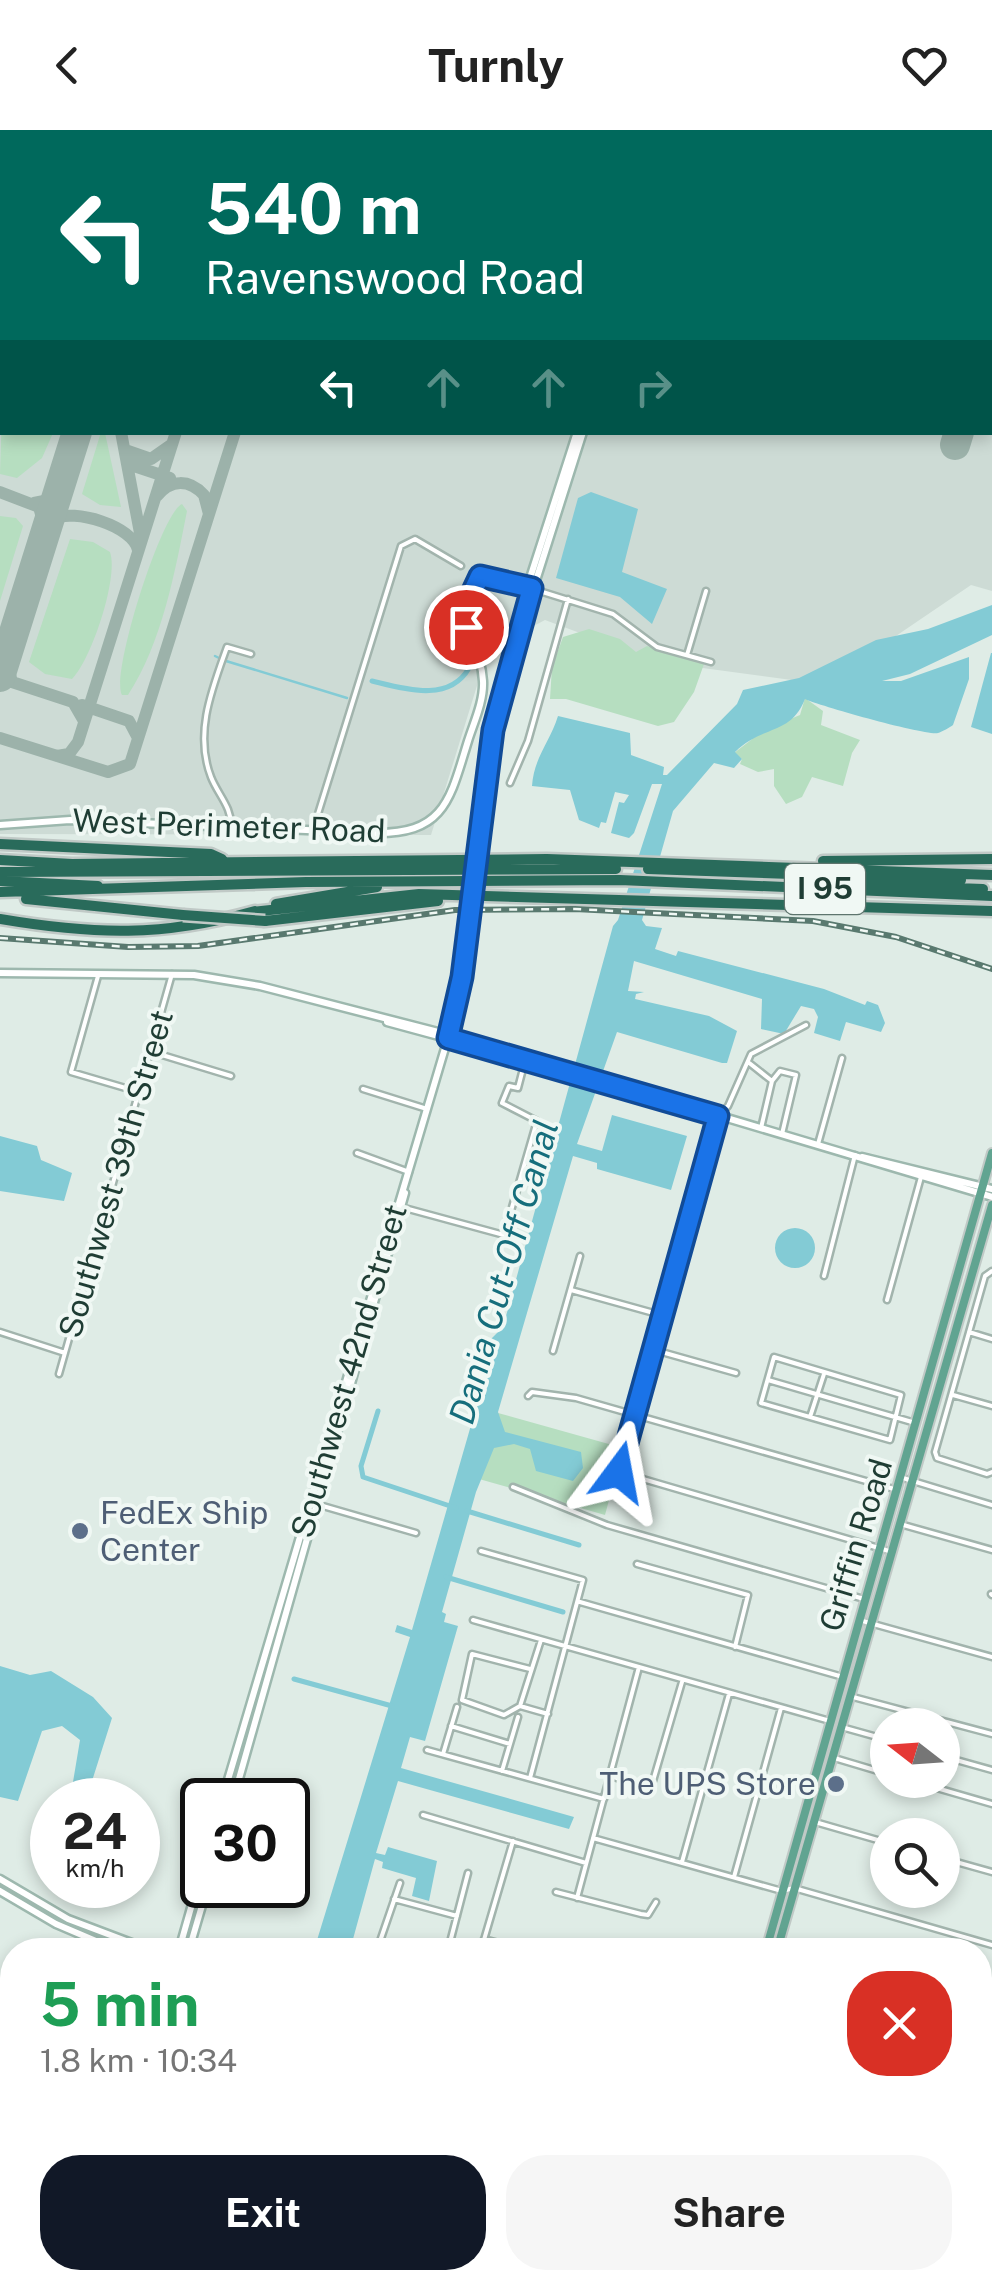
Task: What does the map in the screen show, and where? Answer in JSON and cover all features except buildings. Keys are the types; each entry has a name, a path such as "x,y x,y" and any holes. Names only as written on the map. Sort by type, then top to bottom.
{"highway":[{"path":"0,844 211,854 227,862"},
{"name":"I 95","path":"0,866 547,858 623,872 992,893"},
{"path":"774,866 788,861 992,859"},
{"path":"0,866 59,872 623,872"},
{"name":"I 95","path":"0,889 443,879 774,866 992,878"},
{"path":"0,889 623,872"},
{"path":"661,872 992,878"},
{"path":"0,919 122,934 180,929 324,893 443,879"},
{"path":"0,889 183,915 266,920 490,896"},
{"path":"252,912 386,896 615,897 992,911"}],"main road":[{"name":"Griffin Road","path":"780,1938 869,1623 899,1491 986,1190 992,1153"},
{"name":"Griffin Road","path":"769,1938 865,1599 914,1481 992,1205"},
{"path":"940,1385 936,1376 947,1340 944,1332"},
{"path":"928,1428 933,1396 929,1386"},
{"path":"834,1706 840,1727"},
{"path":"830,1721 836,1742"}],"street":[{"name":"Southwest 42nd Street","path":"238,1778 448,1038 469,928 498,705 532,588 531,575 579,435"},
{"path":"313,830 402,546 415,538 460,566"},
{"name":"West Perimeter Road","path":"0,825 62,820 406,832 428,823 446,804 483,690 481,668 465,622 472,586 480,576 532,588"},
{"path":"532,588 612,614 646,641 711,662"},
{"path":"687,655 706,591"},
{"path":"510,783 528,741 568,599"},
{"path":"231,826 230,812 210,774 204,737 208,707 226,647 250,654"},
{"path":"0,974 172,974 260,986 818,1144 921,1177 986,1190"},
{"name":"Southwest 39th Street","path":"59,1374 172,974"},
{"path":"98,976 71,1072 139,1092"},
{"path":"806,1025 762,1046 748,1062 728,1106 718,1116 632,1414 619,1472 884,1550"},
{"path":"150,1051 232,1076"},
{"path":"818,1144 842,1058"},
{"path":"399,1207 504,1235 538,1121 502,1104 509,1086 518,1088 526,1060"},
{"path":"748,1062 772,1081"},
{"path":"762,1128 772,1081 780,1071 796,1075 782,1134"},
{"path":"363,1088 427,1109"},
{"path":"357,1153 408,1172"},
{"path":"858,1156 986,1190 992,1197"},
{"path":"824,1276 858,1156"},
{"path":"887,1300 921,1177"},
{"name":"Southwest 42nd Street","path":"228,1778 399,1207"},
{"path":"553,1351 580,1256"},
{"path":"991,1271 969,1332 937,1458 992,1472"},
{"path":"572,1290 661,1316"},
{"path":"0,1332 65,1353"},
{"path":"969,1332 992,1339"},
{"path":"651,1349 736,1373"},
{"path":"774,1358 824,1372 901,1394 890,1440 761,1403 774,1358"},
{"path":"810,1418 824,1372"},
{"path":"768,1380 918,1424"},
{"path":"344,1384 347,1398"},
{"path":"528,1396 532,1392 569,1397 899,1491"},
{"path":"952,1394 992,1406"},
{"path":"903,1478 992,1504"},
{"path":"512,1487 607,1524 865,1599"},
{"path":"316,1504 416,1533"},
{"path":"899,1523 992,1550"},
{"path":"299,1539 302,1555"},
{"path":"482,1551 583,1580 530,1778"},
{"path":"637,1564 748,1595 734,1647"},
{"path":"580,1602 842,1677"},
{"path":"473,1620 830,1721"},
{"path":"859,1620 992,1657"},
{"path":"520,1706 541,1640"},
{"path":"530,1669 472,1654 460,1695 473,1708 504,1715 520,1706 548,1714"},
{"path":"577,1898 639,1667"},
{"path":"610,1776 648,1786 682,1680"},
{"path":"682,1863 729,1694"},
{"path":"849,1696 992,1734"},
{"path":"443,1754 457,1707"},
{"path":"734,1878 781,1708"},
{"path":"502,1770 518,1717"},
{"path":"452,1726 510,1744"},
{"path":"840,1727 870,1735"},
{"path":"427,1750 604,1799"},
{"path":"831,1758 870,1769"},
{"path":"960,1761 992,1770"},
{"path":"960,1795 992,1804"},
{"path":"423,1815 586,1863"},
{"path":"803,1819 870,1838"},
{"path":"593,1838 782,1891 794,1888 971,1938"},
{"path":"484,1938 512,1841"},
{"path":"960,1863 992,1872"},
{"path":"451,1938 468,1873"},
{"path":"0,1879 68,1919 118,1938"},
{"path":"380,1938 400,1884"},
{"path":"0,1892 89,1938"},
{"path":"556,1892 641,1914 648,1914 656,1902"},
{"path":"394,1898 456,1916"},
{"path":"182,1938 191,1908"},
{"path":"193,1938 201,1908"}],"shaded area":[{"path":"0,435 992,435 992,591 971,585 890,640 799,681 658,662 545,620 488,650 431,835 0,834"}],"green space":[{"path":"1,435 52,435 42,458 17,478 0,474"},
{"path":"100,435 105,435 121,507 100,505 82,494"},
{"path":"182,504 187,511 158,630 140,675 128,695 122,695 123,658 140,596 162,535"},
{"path":"0,516 16,518 23,526 0,601"},
{"path":"70,539 93,542 110,552 112,564 102,618 72,679 45,674 29,662"},
{"path":"589,629 620,639 636,652 647,646 704,664 694,692 674,722 658,726 566,699 550,699 552,667 563,637"},
{"path":"805,698 823,711 821,725 860,740 843,786 812,777 802,797 786,804 774,786 774,769 758,772 740,764 742,759 734,753 764,730 800,715"},
{"path":"498,1413 623,1448 605,1515 479,1479"}],"water":[{"path":"591,492 638,509 622,572 667,589 652,624 620,597 556,578 578,498"},
{"path":"992,605 992,635 910,674 882,681 901,681 969,657 969,679 952,726 929,733 805,699 792,719 735,752 742,759 734,768 714,763 673,811 642,920 646,926 662,928 655,949 676,956 678,951 824,989 865,1005 867,1001 878,1005 885,1023 881,1032 846,1022 840,1041 814,1033 818,1017 814,1009 801,1006 784,1034 761,1029 762,999 634,961 628,991 644,992 636,994 635,999 709,1016 737,1031 727,1063 617,1032 577,1144 602,1151 612,1115 687,1136 671,1190 597,1169 597,1163 573,1156 498,1412 505,1432 581,1452 583,1468 573,1481 536,1471 530,1449 514,1444 494,1448 476,1492 442,1612 446,1614 444,1622 458,1626 425,1741 410,1737 401,1768 574,1817 569,1829 398,1781 376,1853 385,1855 388,1847 437,1861 429,1901 412,1896 416,1878 382,1868 383,1862 375,1859 353,1938 318,1938 410,1637 395,1632 397,1625 412,1630 482,1387 476,1371 493,1363 495,1347 489,1341 503,1327 613,926 662,784 652,784 629,838 611,833 619,802 624,803 629,795 615,792 606,823 601,822 599,828 579,820 570,790 532,786 536,766 558,716 630,733 631,755 664,767 663,775 667,775 737,704 743,690 799,678 876,640 928,629"},
{"path":"992,653 992,734 971,727"},
{"path":"0,1136 37,1146 41,1160 72,1173 64,1201 0,1191"},
{"path":"795,1228 809,1234 815,1248 809,1262 795,1268 781,1262 775,1248 781,1234"},
{"path":"0,1666 30,1675 51,1671 93,1697 112,1718 93,1778 74,1778 80,1740 62,1726 42,1731 18,1801 0,1797"}],"waterway":[{"path":"215,656 219,658"},
{"path":"226,661 347,698"},
{"path":"372,681 412,690 438,690 460,679 469,668"},
{"path":"378,1411 361,1466 363,1477 456,1508"},
{"path":"467,1511 579,1545"},
{"path":"446,1577 563,1612"},
{"path":"294,1679 392,1706"}],"taxiway":[{"path":"122,435 140,533"},
{"path":"57,756 69,754 78,742 175,435"},
{"path":"0,738 108,772 130,764 234,435"},
{"path":"128,451 151,459 171,445"},
{"path":"127,456 137,467 170,478"},
{"path":"157,496 168,486 186,484 204,495 209,514"},
{"path":"34,503 49,500 59,488"},
{"path":"0,492 39,507 45,528"},
{"path":"44,536 53,519 88,518 126,533 138,550"},
{"path":"6,659 12,682 73,702 84,721"},
{"path":"82,705 129,721 138,738"}],"runway":[{"path":"0,677 76,435"},
{"path":"955,445 958,435"}],"railway":[{"path":"0,938 128,947 198,946 455,910 575,909 813,921 896,937 992,969"}],"place":[{"name":"FedEx Ship Center","path":"80,1531"},
{"name":"The UPS Store","path":"836,1784"}],"route":[{"path":"466,627 467,604 473,583 480,576 532,588 493,730 462,977 448,1038 718,1116 632,1414 619,1472"}],"water label":[{"name":"Dania Cut-Off Canal","path":"504,1272"}]}
